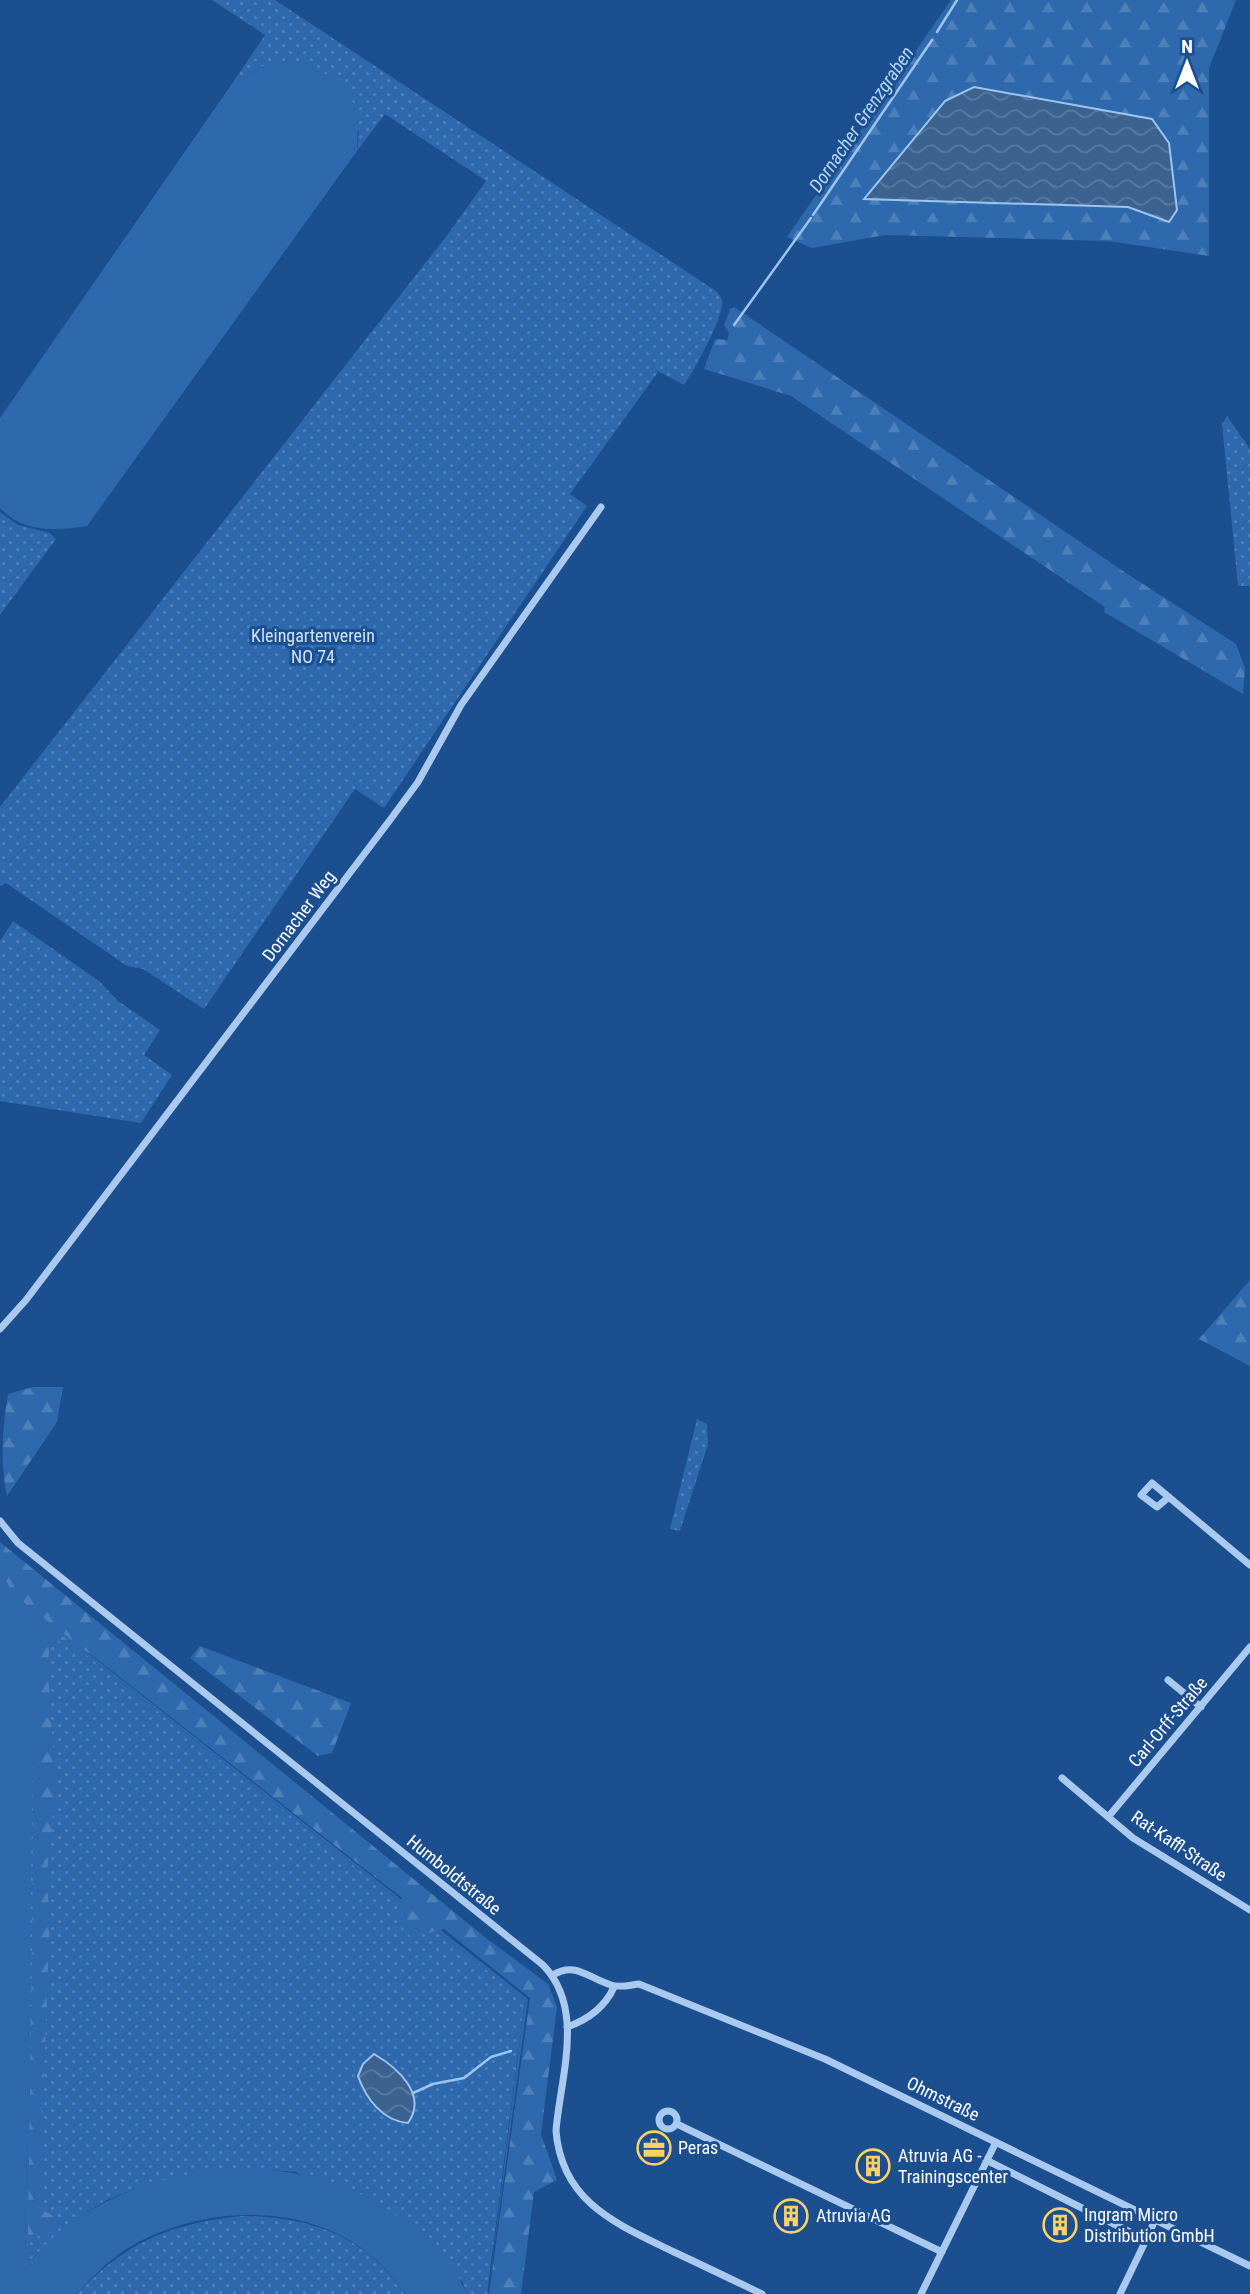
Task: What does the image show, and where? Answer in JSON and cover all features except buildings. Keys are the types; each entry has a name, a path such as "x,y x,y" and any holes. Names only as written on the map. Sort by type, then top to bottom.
{"street":[{"name":"Dornacher Weg","path":"0,1329 26,1300 223,1044 418,782 461,705 601,507"},
{"path":"1169,1497 1250,1565"},
{"name":"Humboldtstraße","path":"0,1521 18,1543 553,1975 565,2000 567,2027 556,2132 558,2150 569,2180 605,2217 762,2294"},
{"name":"Carl-Orff-Straße","path":"1109,1816 1250,1647"},
{"path":"1168,1680 1201,1707"},
{"name":"Rat-Kaffl-Straße","path":"1062,1778 1133,1838 1250,1910"},
{"name":"Ohmstraße","path":"553,1975 565,1968 573,1968 614,1987 639,1984 825,2059 1250,2266"},
{"path":"567,2027 583,2021 605,2003 614,1987"},
{"path":"677,2124 942,2252"},
{"path":"921,2294 996,2141"},
{"path":"986,2160 1146,2240"},
{"path":"1120,2294 1155,2220"}],"green space":[{"name":"Kleingartenverein NO 74","path":"212,0 275,0 716,291 722,303 712,334 684,385 656,370 658,372 570,494 587,506 384,808 355,789 204,1009 143,969 127,966 6,883 0,886 0,807 448,234 486,181 385,114 357,151 359,132 263,66 244,78 238,75 265,35"},
{"path":"951,0 1236,0 1209,68 1209,256 1108,241 885,235 812,248 787,237","holes":["1169,143 1169,221 1128,207 864,198"]},
{"path":"284,61 318,70 338,82 346,91 356,112 357,151 87,526 52,529 19,522 0,508 0,418 238,75 244,78 263,66"},
{"path":"734,307 1129,575 1236,644 1245,668 1243,694 1104,612 1105,607 791,396 704,369 715,339 727,340 729,333 724,325 730,309"},
{"path":"1227,416 1250,449 1250,586 1238,586 1222,424"},
{"path":"0,512 18,525 50,533 56,539 0,615"},
{"path":"13,921 99,981 118,1001 160,1030 144,1055 172,1075 141,1123 0,1101 0,941"},
{"path":"1250,1280 1250,1366 1199,1339"},
{"path":"33,1387 63,1387 57,1422 7,1496 3,1445 8,1394"},
{"path":"697,1419 707,1424 708,1444 680,1531 670,1529"},
{"path":"0,1542 486,1938 548,1984 557,2007 541,2134 557,2180 534,2192 521,2294 489,2294 530,1998 444,1929 411,1937 401,1926 402,1898 89,1653 50,1638 49,1690 55,1778 47,1879 50,1912 39,2208 62,2221 41,2236 28,2236 35,1731 27,1697 0,1655"},
{"path":"0,1569 13,1594 528,1999 488,2294 525,2000 46,1623 35,1622 25,2265 73,2221 133,2190 202,2172 272,2170 306,2175 339,2185 402,2219 439,2252 455,2272 467,2294 404,2294 380,2264 350,2241 317,2225 280,2217 242,2215 204,2219 167,2230 133,2245 103,2268 77,2294 0,2294"},
{"path":"34,1622 46,1623 525,2000 487,2294 467,2294 462,2281 297,2172 282,2171 254,2170 214,2174 117,2195 74,2221 25,2266"},
{"path":"200,1646 351,1703 332,1753 318,1756 190,1658"},
{"path":"241,2216 312,2225 354,2243 389,2274 404,2294 77,2294 114,2261 151,2238 192,2224"}],"water":[{"path":"974,87 1152,119 1169,143 1177,210 1169,222 1128,207 864,199 945,101"},
{"path":"374,2054 408,2083 414,2102 408,2123 383,2113 361,2085 358,2076 363,2064"}],"waterway":[{"name":"Dornacher Grenzgraben","path":"937,32 957,0"},
{"name":"Dornacher Grenzgraben","path":"813,215 932,40"},
{"name":"Dornacher Grenzgraben","path":"734,325 811,218"},
{"path":"413,2093 433,2084 464,2078 491,2057 511,2051"}],"place":[{"name":"Peras","path":"654,2148"},
{"name":"Atruvia AG - Trainingscenter","path":"873,2166"},
{"name":"Atruvia AG","path":"791,2216"},
{"name":"Ingram Micro Distribution GmbH","path":"1060,2225"}]}
